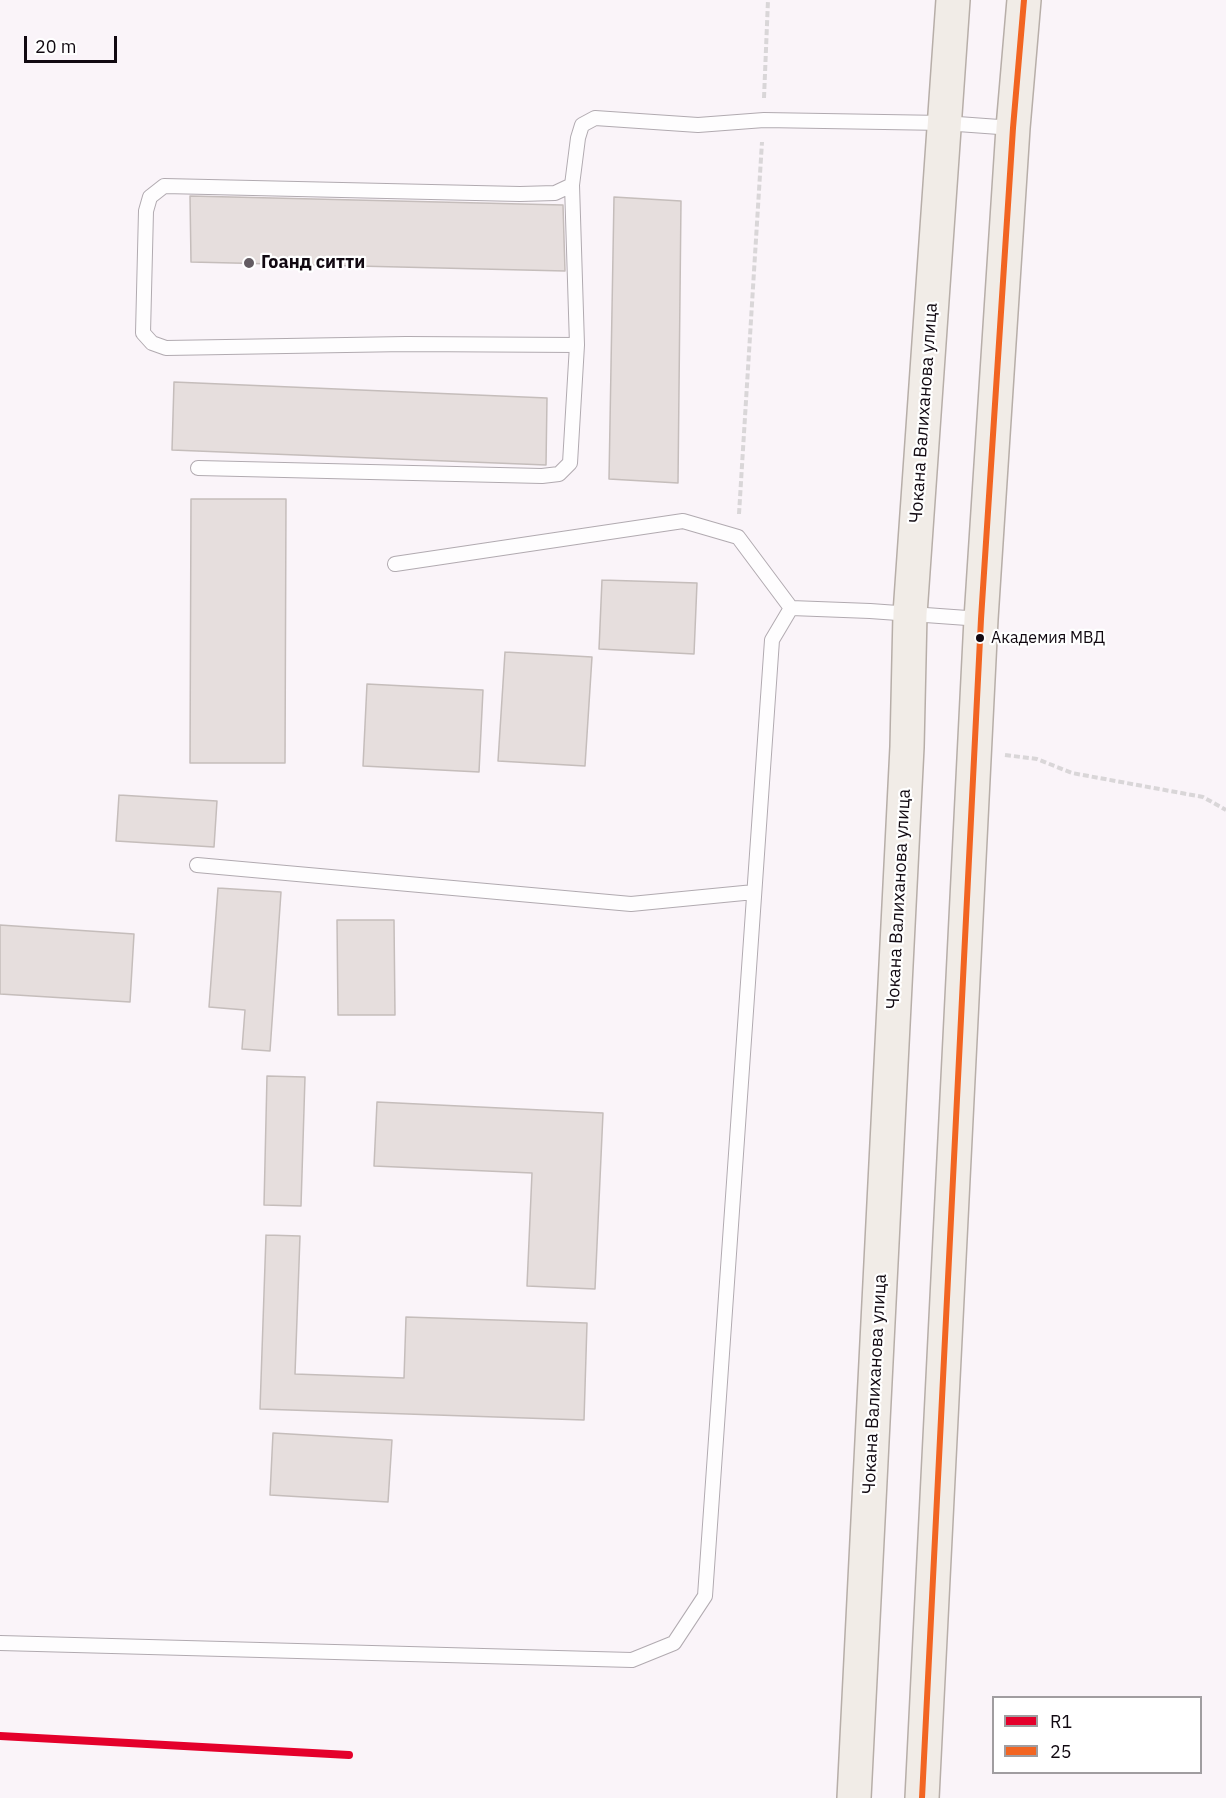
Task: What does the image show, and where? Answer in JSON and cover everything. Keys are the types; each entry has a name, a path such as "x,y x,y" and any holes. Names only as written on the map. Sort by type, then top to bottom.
{"main road":[{"name":"Чокана Валиханова улица","path":"854,1798 907,747 910,614 953,0"},
{"path":"922,1798 981,619 1013,128 1024,0"}],"lane":[{"path":"198,468 542,476 559,474 570,463 577,345 572,185 582,125 595,118 698,124 764,120 944,123 1013,128"},
{"path":"572,185 555,193 520,194 164,186 150,197 146,211 144,333 152,343 166,348 406,344 577,345"},
{"path":"395,564 683,521 738,537 791,608"},
{"path":"791,608 830,608 981,619"},
{"path":"0,1643 632,1660 674,1643 705,1596 772,640 791,608"},
{"path":"197,865 631,904 754,892"}],"path":[{"path":"738,537 764,120 768,0"},
{"path":"974,751 1037,759 1072,773 1203,797 1226,810"}],"building":[{"path":"190,196 563,205 565,271 191,262"},
{"path":"614,197 681,201 678,483 609,479"},
{"path":"174,382 547,398 546,465 172,450"},
{"path":"191,499 286,499 285,763 190,763"},
{"path":"602,580 697,583 694,654 599,649"},
{"path":"505,652 592,657 585,766 498,761"},
{"path":"367,684 483,690 479,772 363,766"},
{"path":"119,795 217,801 214,847 116,841"},
{"path":"218,888 281,892 270,1051 242,1049 245,1010 209,1007"},
{"path":"337,920 394,920 395,1015 338,1015"},
{"path":"0,925 134,934 130,1002 0,994"},
{"path":"267,1076 305,1077 301,1206 264,1205"},
{"path":"377,1102 603,1113 595,1289 527,1286 532,1173 374,1166"},
{"path":"266,1235 300,1236 295,1374 404,1378 406,1317 587,1323 584,1420 260,1409"},
{"path":"273,1433 392,1440 388,1502 270,1495"}],"transit line":[{"name":"25","path":"922,1798 981,619 1013,128 1024,0"},
{"name":"R1","path":"0,1736 349,1755"}],"place":[{"name":"Гоанд ситти","path":"249,263"},
{"name":"Академия МВД","path":"980,638"}]}
